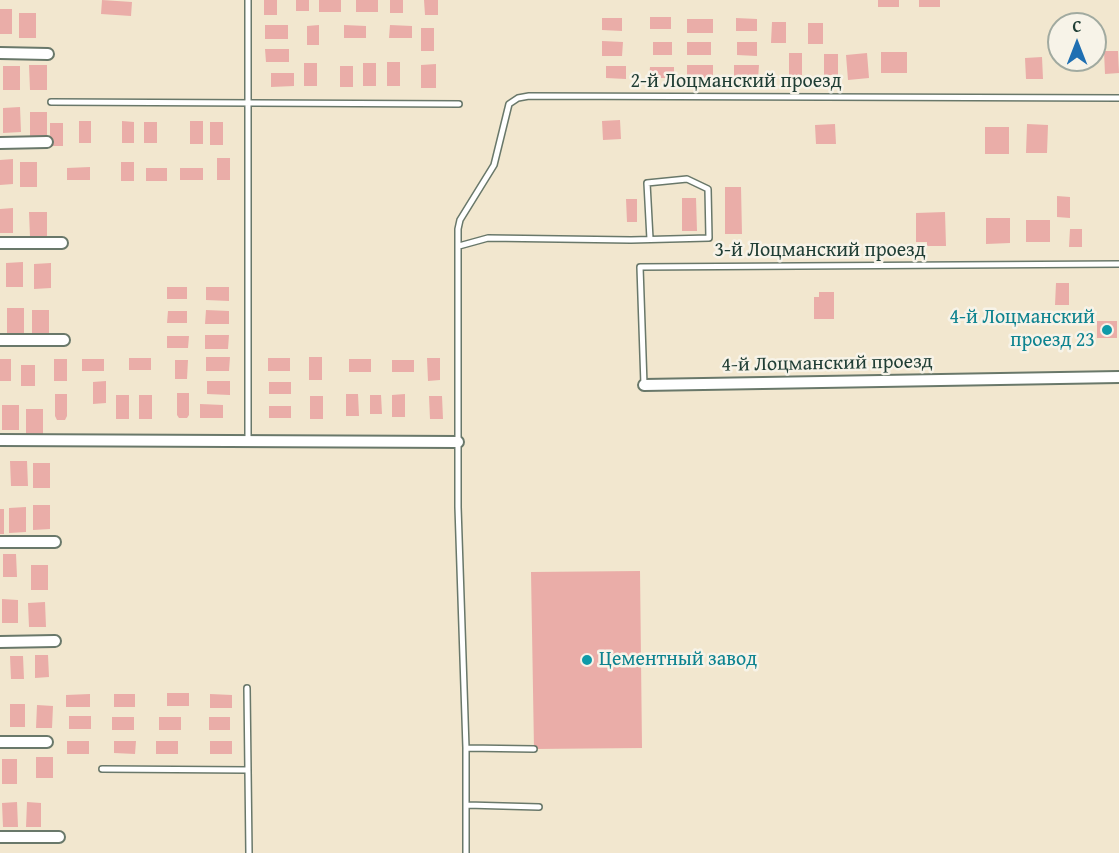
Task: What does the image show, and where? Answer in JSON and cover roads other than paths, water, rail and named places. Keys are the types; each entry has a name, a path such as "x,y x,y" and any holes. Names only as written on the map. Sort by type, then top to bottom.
{"street":[{"path":"0,53 48,54"},
{"path":"0,143 47,142"},
{"path":"0,243 62,243"},
{"path":"0,340 64,340"},
{"name":"4-й Лоцманский проезд","path":"644,385 1119,377"},
{"path":"0,440 458,442"},
{"path":"0,542 55,542"},
{"path":"0,642 55,642"},
{"path":"0,742 47,742"},
{"path":"0,837 59,837"}],"lane":[{"path":"248,0 248,442"},
{"name":"2-й Лоцманский проезд","path":"459,246 459,222 494,165 505,114 509,104 518,98 529,96 1119,98"},
{"path":"51,102 459,104"},
{"path":"466,853 466,748 458,507 459,246 488,238 650,239 709,238 708,189 687,179 647,183 650,239"},
{"name":"3-й Лоцманский проезд","path":"644,385 640,267 1119,264"},
{"path":"247,688 249,853"},
{"path":"466,748 534,749"},
{"path":"102,769 248,770"},
{"path":"467,805 538,807"}],"place":[{"name":"4-й Лоцманский проезд 23","path":"1107,330"},
{"name":"Цементный завод","path":"587,660"}]}
